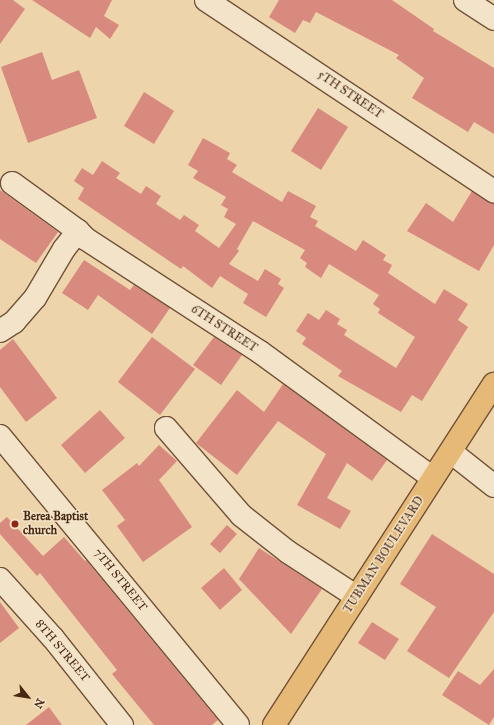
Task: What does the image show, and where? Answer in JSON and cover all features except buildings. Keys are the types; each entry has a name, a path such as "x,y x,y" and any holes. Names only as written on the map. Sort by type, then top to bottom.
{"highway":[{"name":"TUBMAN BOULEVARD","path":"274,725 494,384"}],"street":[{"name":"5TH STREET","path":"206,0 494,191"},
{"path":"465,0 494,19"},
{"name":"6TH STREET","path":"12,183 78,231 86,240 260,352 433,478"},
{"path":"0,331 14,322 35,298 64,249 78,231"},
{"path":"166,428 241,515 288,552 357,597"},
{"name":"7TH STREET","path":"0,436 238,725"},
{"path":"451,452 494,486"},
{"name":"8TH STREET","path":"0,579 53,638 122,725"}],"place":[{"name":"Berea Baptist church","path":"15,524"}]}
